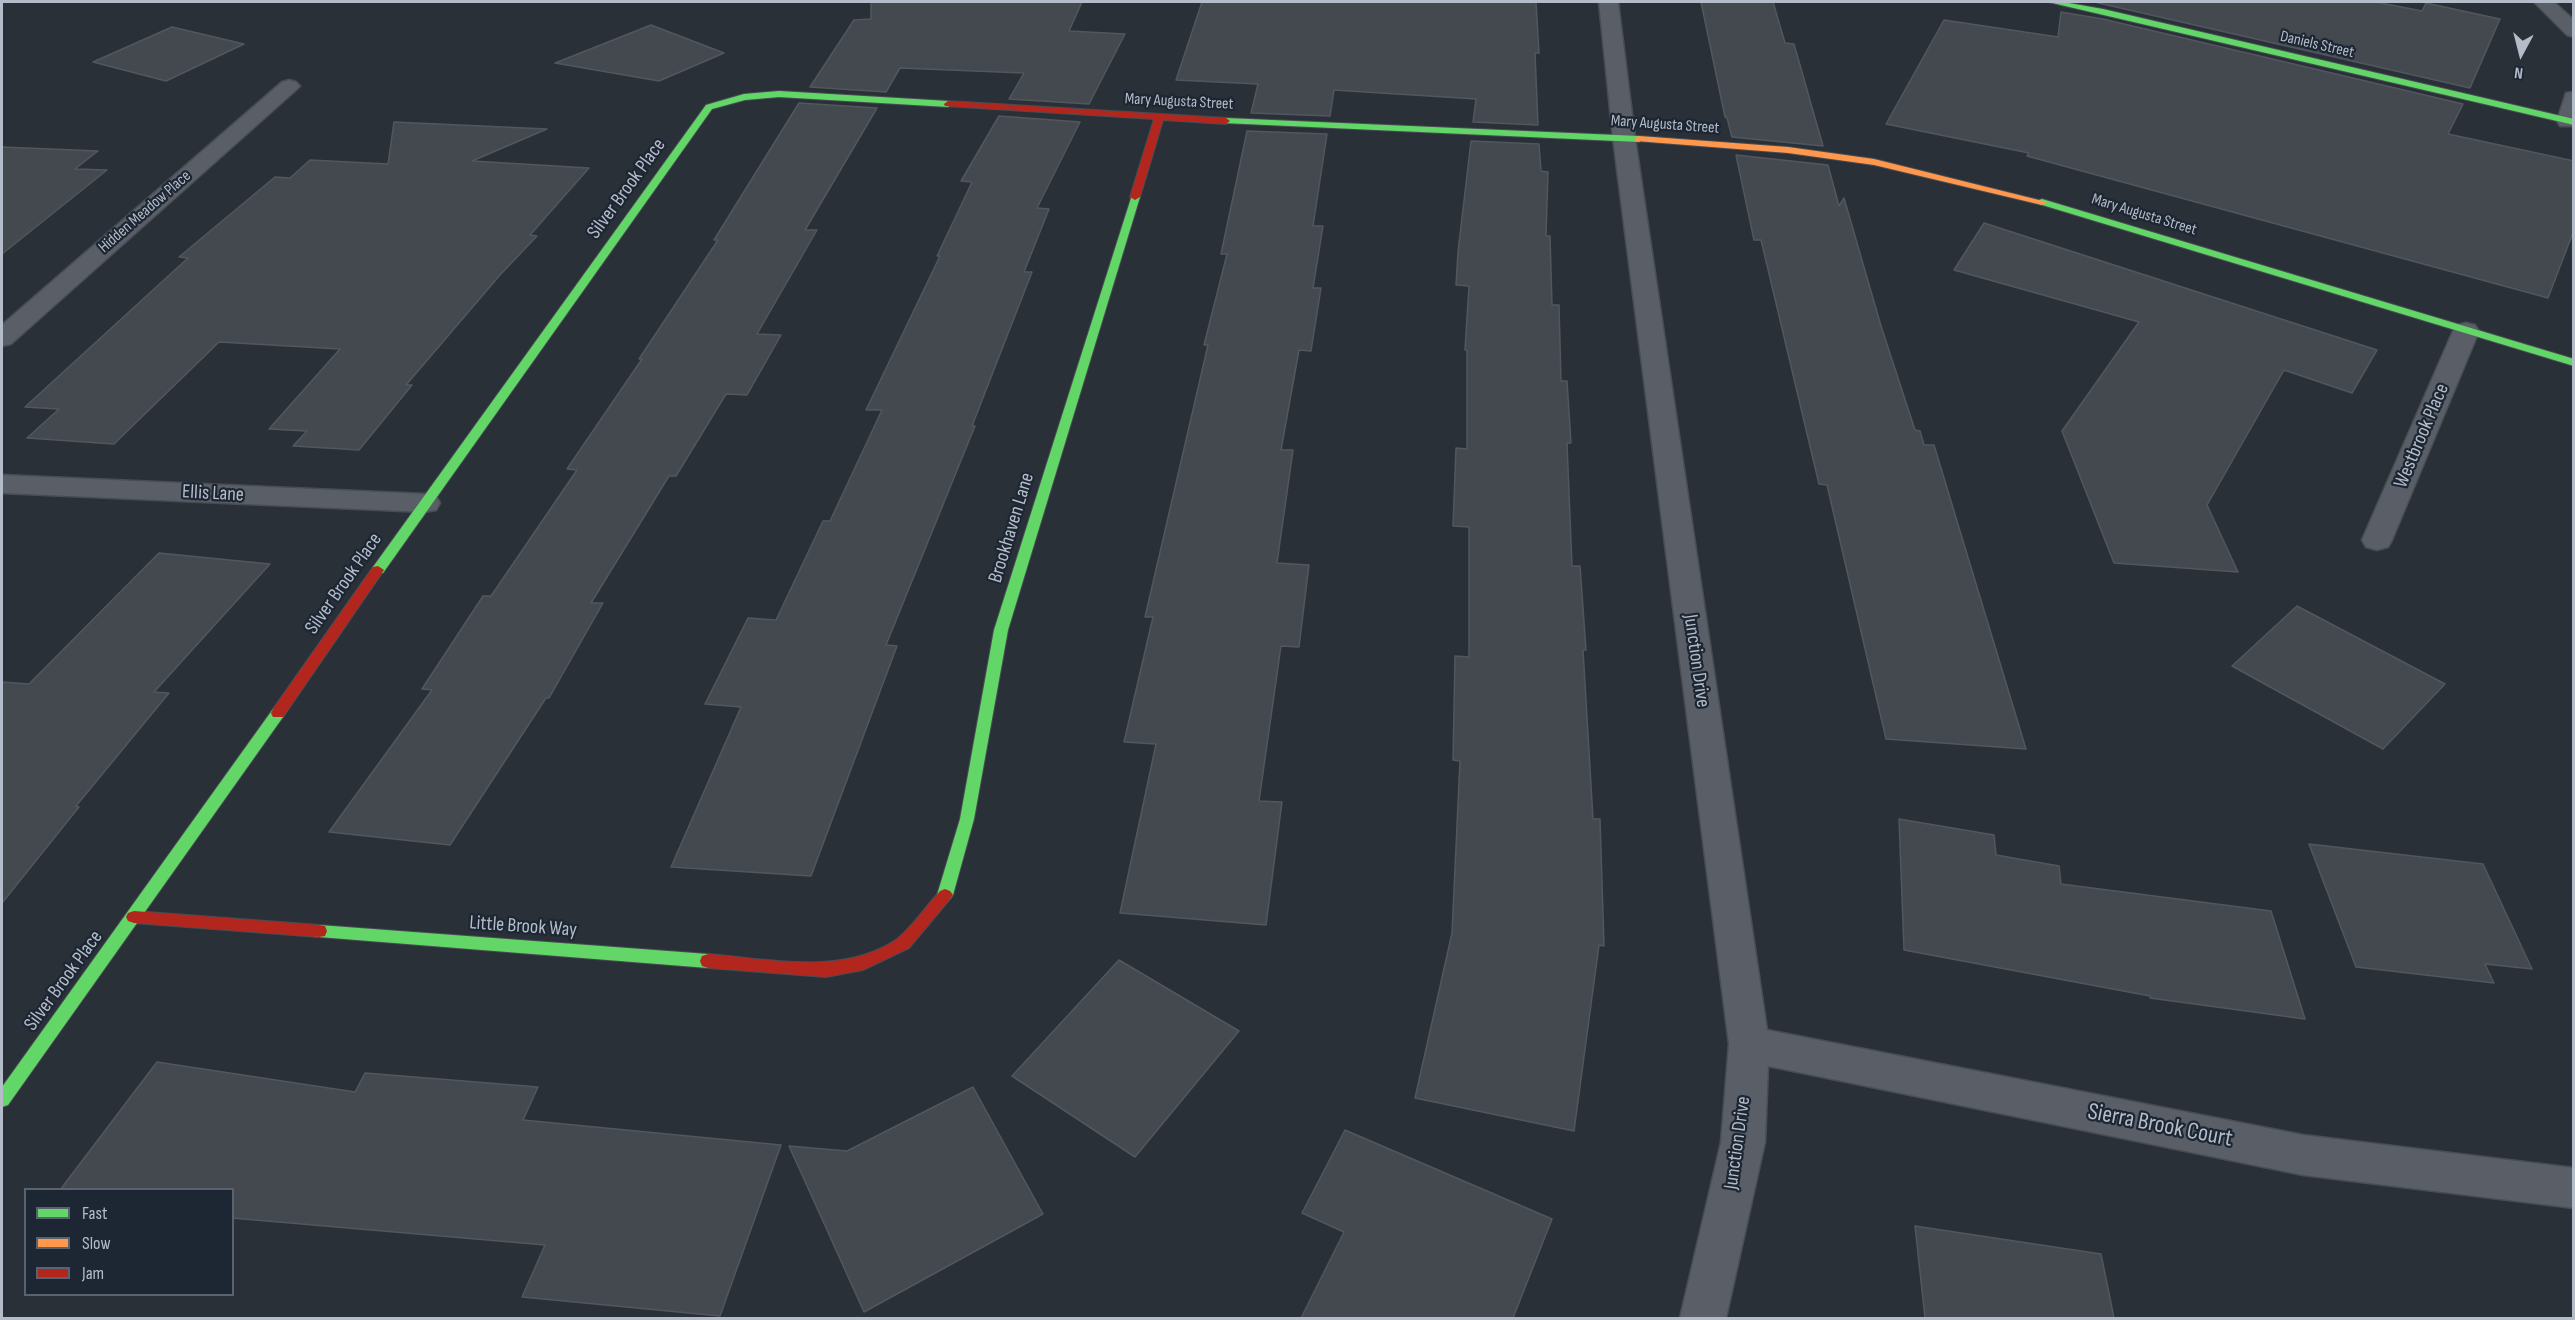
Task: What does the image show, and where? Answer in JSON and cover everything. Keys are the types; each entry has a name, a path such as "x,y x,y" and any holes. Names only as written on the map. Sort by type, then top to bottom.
{"street":[{"name":"Junction Drive","path":"1608,2 1624,138 1749,1044 1743,1142 1703,1318"},
{"name":"Daniels Street","path":"2052,2 2103,11 2571,122"},
{"path":"2543,2 2574,31"},
{"name":"Hidden Meadow Place","path":"2,338 289,86"},
{"name":"Mary Augusta Street","path":"726,99 754,94 804,95 1159,118 1624,138 1788,150 1874,162 2006,192 2128,226 2574,363"},
{"path":"2571,122 2574,98"},
{"name":"Silver Brook Place","path":"2,1100 709,107 726,99"},
{"name":"Brookhaven Lane","path":"903,943 944,899 967,819 1001,630 1159,118"},
{"name":"Westbrook Place","path":"2377,540 2466,331"},
{"name":"Ellis Lane","path":"2,484 425,503"},
{"name":"Little Brook Way","path":"134,917 826,970 863,963 903,943"},
{"name":"Sierra Brook Court","path":"1749,1044 2303,1155 2574,1188"}],"building":[{"path":"871,2 1082,2 1069,31 1125,34 1089,104 1009,99 1024,73 900,68 886,92 810,87 854,20 871,19"},
{"path":"1202,2 1536,2 1539,53 1535,53 1538,125 1473,122 1476,99 1334,90 1330,116 1251,113 1258,84 1176,80"},
{"path":"1701,2 1773,2 1785,43 1794,44 1823,146 1732,137 1725,117"},
{"path":"2094,2 2376,2 2422,11 2426,3 2500,19 2470,88"},
{"path":"2061,12 2103,19 2463,104 2448,134 2574,161 2574,230 2548,298 2027,156 2029,153 1886,124 1944,20 2058,37"},
{"path":"651,25 724,53 659,81 555,63"},
{"path":"172,27 244,44 166,81 93,62"},
{"path":"799,103 877,108 805,230 817,230 757,334 781,335 747,395 726,394 676,476 669,476 591,603 603,603 549,698 546,698 450,845 329,832 432,690 422,689 483,596 491,596 577,470 567,469 642,359 639,359 718,240 714,240"},
{"path":"999,116 1080,122 1037,208 1049,209 1024,272 1032,272 972,426 975,426 886,645 897,646 811,876 671,867 741,707 705,704 748,618 776,620 823,521 830,521 882,410 866,410 940,256 937,256 972,182 961,181"},
{"path":"394,122 547,129 472,161 589,168 530,235 537,236 500,275 406,385 412,385 359,450 293,446 307,431 269,429 340,349 219,342 114,444 27,438 59,409 25,407 188,258 179,257 275,177 290,178 310,160 388,164"},
{"path":"1247,131 1327,134 1313,226 1323,226 1313,288 1321,288 1311,351 1299,350 1281,450 1293,450 1277,563 1309,565 1299,647 1281,646 1259,801 1282,802 1266,925 1120,913 1156,744 1124,742 1153,617 1145,617 1208,345 1204,345 1227,254 1221,254"},
{"path":"1471,141 1539,144 1541,171 1548,172 1546,236 1550,236 1552,305 1559,305 1561,381 1567,381 1571,443 1567,443 1572,566 1580,566 1593,819 1600,819 1604,946 1599,945 1574,1131 1415,1098 1452,933 1460,761 1453,760 1455,656 1469,657 1469,527 1453,526 1456,448 1467,449 1467,350 1465,350 1469,286 1456,285"},
{"path":"2,147 98,151 75,169 107,170 2,254"},
{"path":"1736,155 1828,165 1839,206 1844,198 1881,326 1915,430 1920,431 1924,445 1934,445 2026,749 1886,739 1827,485 1819,484 1761,240 1754,240"},
{"path":"1984,223 2377,350 2352,393 2284,370 2207,505 2238,572 2114,563 2062,431 2139,322 1954,270"},
{"path":"159,553 270,564 154,692 169,693 76,806 79,807 2,903 2,682 29,684"},
{"path":"2297,606 2445,684 2383,749 2232,666"},
{"path":"1899,819 1994,835 1996,855 2059,866 2061,884 2271,911 2305,1019 2150,998 2150,996 1904,950"},
{"path":"2309,844 2483,864 2532,969 2485,964 2494,983 2356,967"},
{"path":"1119,960 1239,1031 1135,1157 1012,1076"},
{"path":"157,1062 355,1092 365,1073 538,1087 523,1120 781,1145 720,1316 522,1297 545,1245 234,1218 234,1188 62,1188"},
{"path":"973,1087 1043,1214 864,1312 789,1146 847,1151"},
{"path":"1345,1130 1552,1219 1513,1318 1301,1318 1344,1232 1302,1213"},
{"path":"1915,1226 2101,1254 2114,1318 1925,1318"}],"traffic: fast":[{"path":"2052,2 2103,11 2574,122"},
{"path":"378,570 709,107 744,97 779,94 948,104"},
{"path":"1226,121 1639,139"},
{"path":"945,895 967,819 1001,630 1135,197"},
{"path":"2042,202 2574,363"},
{"path":"2,1100 278,713"},
{"path":"319,931 708,961"}],"traffic: slow":[{"path":"1639,139 1788,150 1874,162 2042,202"}],"traffic: jam":[{"path":"948,104 1226,121"},
{"path":"1135,197 1159,118"},
{"path":"278,713 378,570"},
{"path":"708,961 826,970 863,963 903,943 945,895"},
{"path":"134,917 319,931"}]}
